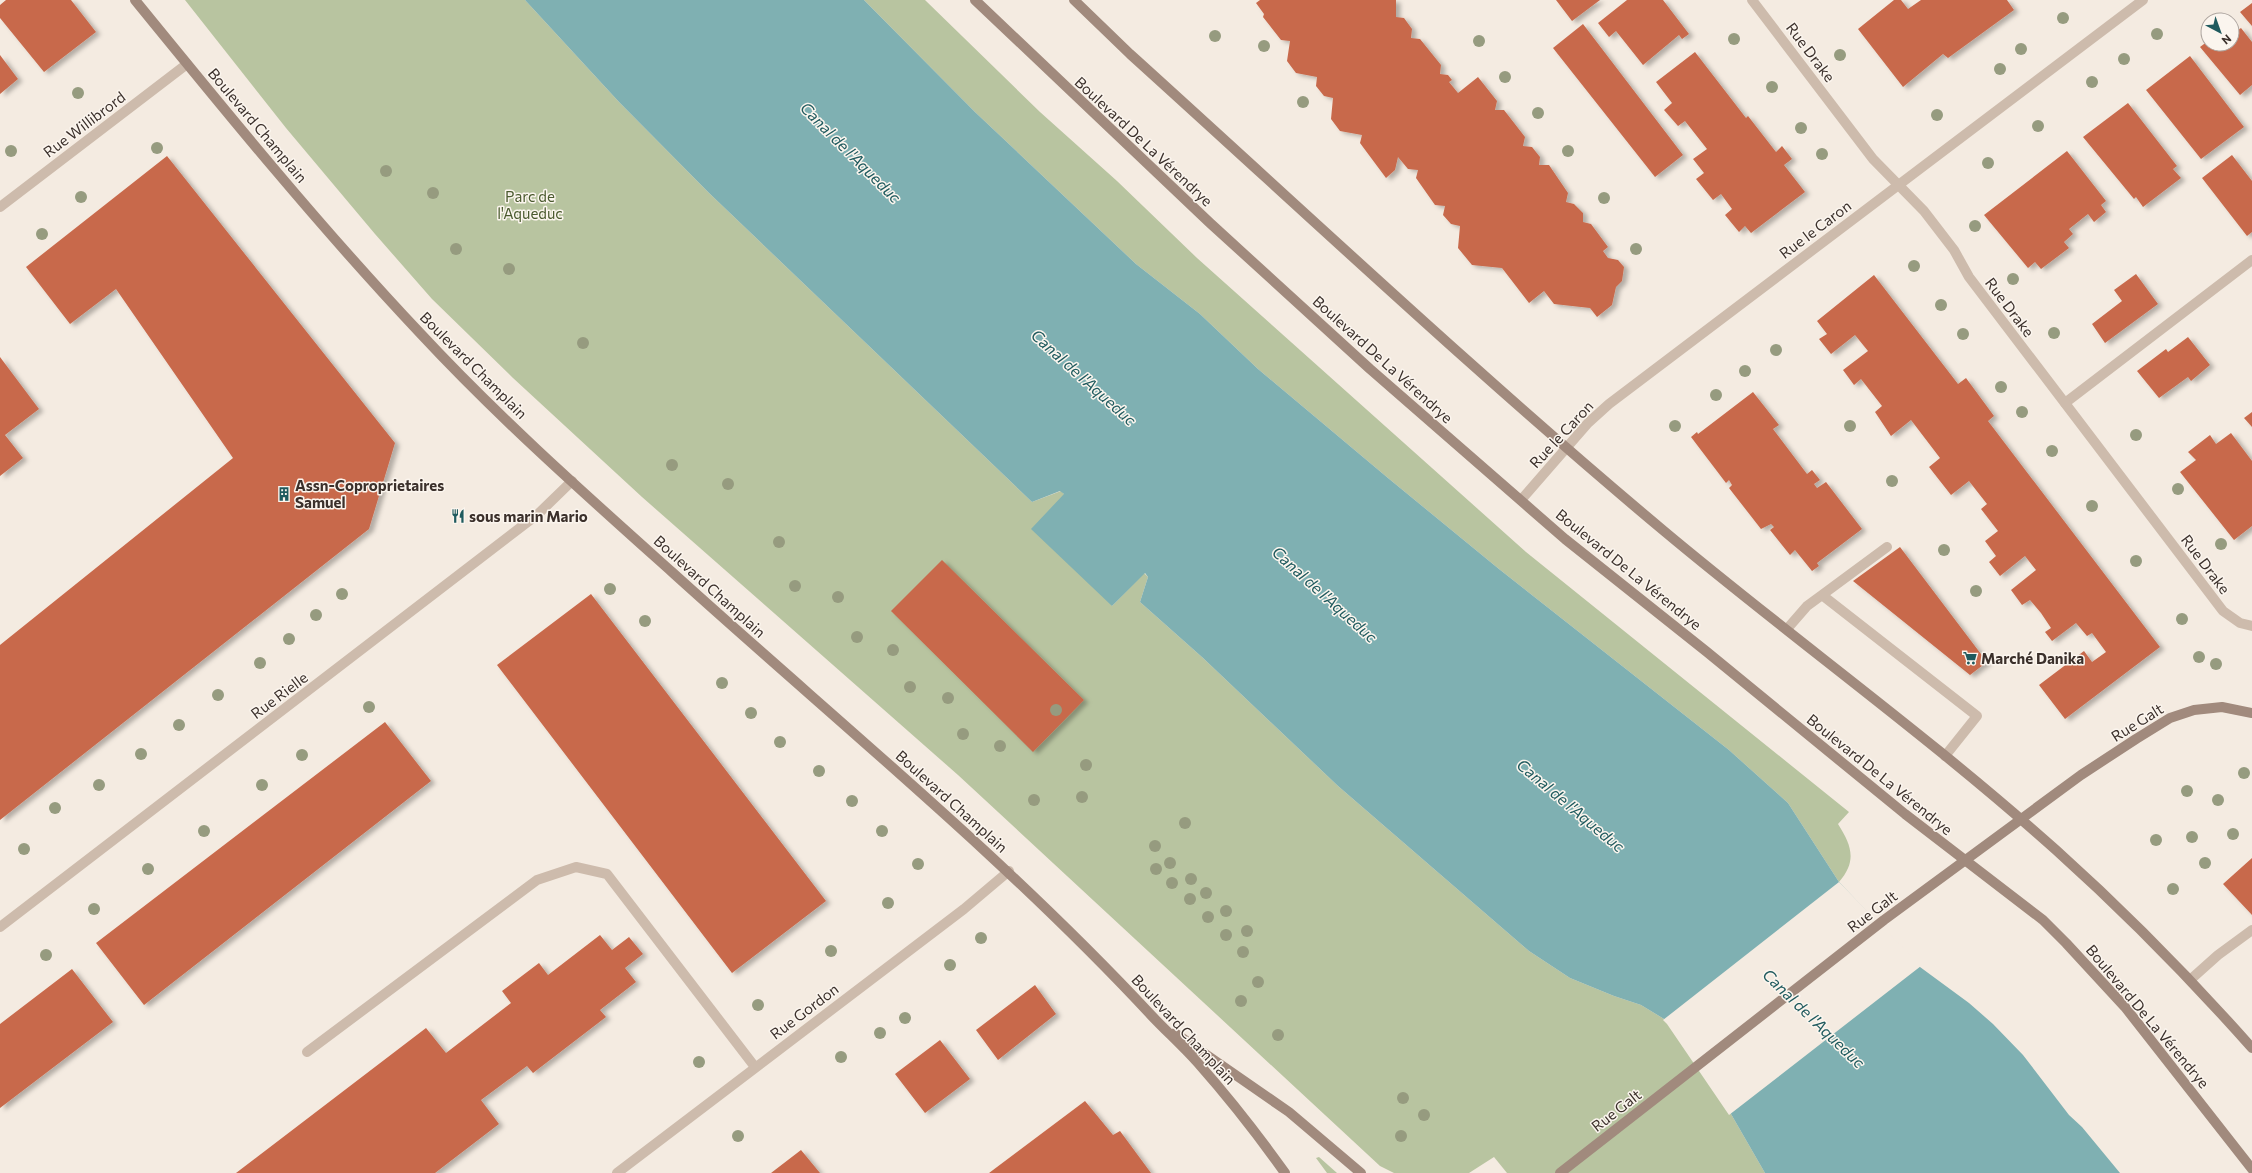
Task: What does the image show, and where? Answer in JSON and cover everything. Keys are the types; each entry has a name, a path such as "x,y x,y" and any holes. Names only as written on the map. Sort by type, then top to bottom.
{"main road":[{"name":"Boulevard Champlain","path":"135,0 187,64 379,289 417,331 483,397 572,481 769,660 1009,871 1070,930 1215,1083 1285,1173"},
{"name":"Boulevard De La Vérendrye","path":"975,0 1205,218 1370,369 1565,539 1707,652 1905,814 2042,920 2096,974 2155,1043 2252,1169"},
{"path":"1074,0 1130,54 1414,312 1566,447 1667,533 1945,756 2021,820 2127,916 2190,980 2252,1048"},
{"name":"Rue Galt","path":"1560,1173 1884,920 2081,775 2156,726 2181,713 2222,707 2252,713"},
{"path":"1154,1018 1289,1112 1361,1173"}],"street":[{"name":"Rue Drake","path":"1752,0 1873,159 1924,211 1954,250 1969,277 2223,611 2232,619 2250,626"},
{"name":"Rue le Caron","path":"1521,500 1588,423 1632,385 1899,186 2143,0"},
{"name":"Rue Willibrord","path":"0,208 187,64"},
{"path":"2065,403 2252,260"},
{"name":"Rue Rielle","path":"0,927 532,519 555,500 572,481"},
{"path":"1787,629 1807,606 1888,546"},
{"path":"1822,595 1977,716 1945,756"},
{"path":"307,1052 538,880 576,867 607,874 755,1067"},
{"name":"Rue Gordon","path":"617,1173 964,909 1009,871"},
{"path":"2190,980 2218,954 2250,933"}],"green space":[{"name":"Parc de l'Aqueduc","path":"185,0 525,0 619,102 709,193 1032,502 1061,491 1065,495 1112,606 1144,573 1148,577 1140,602 1203,658 1338,786 1529,951 1570,978 1641,1005 1669,1022 1731,1114 1765,1173 1507,1173 1494,1157 1469,1173 1394,1173 1380,1166 958,775 642,497 513,378 432,299 286,128"},
{"path":"864,0 925,0 1040,112 1117,181 1197,258 1526,552 1849,812 1838,824 1847,839 1850,853 1848,867 1839,882 1788,803 1729,750 1499,569 1388,478 1258,369 1200,314 1136,264 975,112"},
{"path":"1319,1157 1337,1173 1327,1173 1316,1158"}],"water":[{"name":"Canal de l'Aqueduc","path":"525,0 864,0 975,112 1136,264 1200,314 1258,369 1388,478 1499,569 1729,750 1788,803 1839,882 1920,967 1969,1003 1993,1024 2023,1055 2069,1115 2082,1127 2120,1173 1765,1173 1731,1114 1669,1022 1641,1005 1570,978 1529,951 1338,786 1203,658 1140,602 1148,577 1145,573 1112,606 1031,529 1064,494 1060,491 1032,502 709,193 619,102"}],"pier":[{"path":"1839,882 1921,966 1729,1115 1663,1020"}],"building":[{"path":"6,0 71,0 96,32 44,72 0,18 0,5"},
{"path":"1260,0 1396,0 1396,17 1404,18 1412,29 1411,38 1420,39 1441,65 1440,74 1448,75 1452,80 1449,82 1458,93 1478,77 1497,101 1495,110 1504,110 1525,137 1523,146 1532,147 1540,157 1539,165 1549,165 1568,193 1566,202 1574,204 1583,213 1583,222 1591,224 1608,247 1603,251 1608,258 1618,260 1624,267 1622,281 1616,287 1612,305 1597,317 1590,308 1554,304 1544,291 1529,303 1502,268 1472,265 1458,248 1460,226 1451,224 1443,215 1445,206 1435,205 1416,178 1418,170 1408,169 1398,157 1395,170 1386,178 1360,143 1362,135 1340,131 1331,119 1333,98 1324,96 1316,86 1317,77 1296,73 1287,61 1290,41 1281,40 1263,17 1264,14 1256,3"},
{"path":"1556,0 1600,0 1572,21"},
{"path":"1627,0 1663,0 1689,34 1682,39 1679,35 1643,65 1616,31 1609,37 1598,23"},
{"path":"1894,0 1901,0 1908,9 1921,0 2007,0 2014,10 1948,58 1943,54 1903,87 1858,29"},
{"path":"2252,3 2252,26 2240,12"},
{"path":"1583,24 1683,155 1655,177 1553,48"},
{"path":"2240,29 2252,42 2252,85 2240,95 2204,52 2240,52"},
{"path":"1695,52 1746,118 1748,116 1776,152 1782,146 1792,159 1784,165 1805,192 1751,233 1745,226 1739,232 1725,215 1732,209 1721,194 1713,200 1696,179 1704,173 1693,159 1707,149 1685,121 1678,126 1664,110 1672,103 1656,82"},
{"path":"0,55 18,79 0,94"},
{"path":"2190,56 2244,127 2201,159 2146,90"},
{"path":"2128,103 2177,166 2173,169 2181,178 2143,207 2136,197 2134,199 2083,137"},
{"path":"2067,151 2106,201 2101,205 2106,212 2094,222 2088,214 2069,229 2073,234 2064,242 2069,248 2041,269 2035,262 2028,268 1984,215"},
{"path":"2232,155 2252,181 2252,232 2247,236 2202,178"},
{"name":"Assn-Coproprietaires Samuel","path":"167,156 395,443 369,529 0,820 0,645 233,458 116,289 70,324 26,267"},
{"path":"2136,274 2158,304 2105,343 2092,324 2122,301 2114,290"},
{"path":"1874,275 1958,384 1966,378 1994,416 1988,421 2160,647 2065,719 2039,685 2084,651 2092,662 2106,652 2092,633 2087,636 2076,623 2052,641 2045,632 2051,628 2041,613 2030,600 2022,605 2011,590 2036,570 2025,556 2000,576 1989,562 1996,556 1985,541 1998,531 1981,509 1987,504 1969,481 1951,495 1929,467 1940,458 1911,420 1891,436 1875,412 1882,406 1861,379 1854,385 1843,370 1868,351 1855,335 1831,354 1819,339 1827,334 1817,321"},
{"path":"2188,337 2210,365 2191,381 2188,377 2159,398 2137,371 2166,349 2168,352"},
{"path":"0,357 39,409 5,435 23,458 0,476"},
{"path":"1753,392 1779,425 1773,429 1807,474 1812,470 1820,480 1814,484 1817,488 1826,482 1862,529 1817,563 1819,566 1812,571 1795,550 1790,555 1770,530 1774,527 1771,524 1761,529 1729,488 1732,485 1729,480 1726,483 1691,437 1697,432 1698,434"},
{"path":"2252,412 2252,427 2244,418"},
{"path":"2231,433 2252,461 2252,526 2234,540 2180,472 2196,460 2188,452 2210,435 2216,444"},
{"path":"1900,547 1987,662 1970,675 1853,581"},
{"path":"942,560 1084,700 1033,752 891,611"},
{"path":"591,594 826,901 732,973 497,665"},
{"path":"385,722 431,781 144,1005 96,943"},
{"path":"2252,858 2252,915 2223,884"},
{"path":"600,935 612,950 629,937 643,954 625,968 636,982 600,1010 606,1017 533,1073 527,1066 481,1100 499,1124 435,1173 236,1173 426,1028 446,1053 511,1003 502,991 539,963 548,975"},
{"path":"72,969 113,1022 0,1108 0,1024"},
{"path":"1035,985 1056,1014 998,1060 976,1030"},
{"path":"940,1040 970,1079 925,1113 895,1074"},
{"path":"1085,1101 1113,1135 1120,1131 1151,1173 989,1173"},
{"path":"801,1150 820,1173 771,1173"}],"place":[{"name":"Assn-Coproprietaires Samuel","path":"284,494"},
{"name":"sous marin Mario","path":"458,516"},
{"name":"Marché Danika","path":"1970,658"}]}
